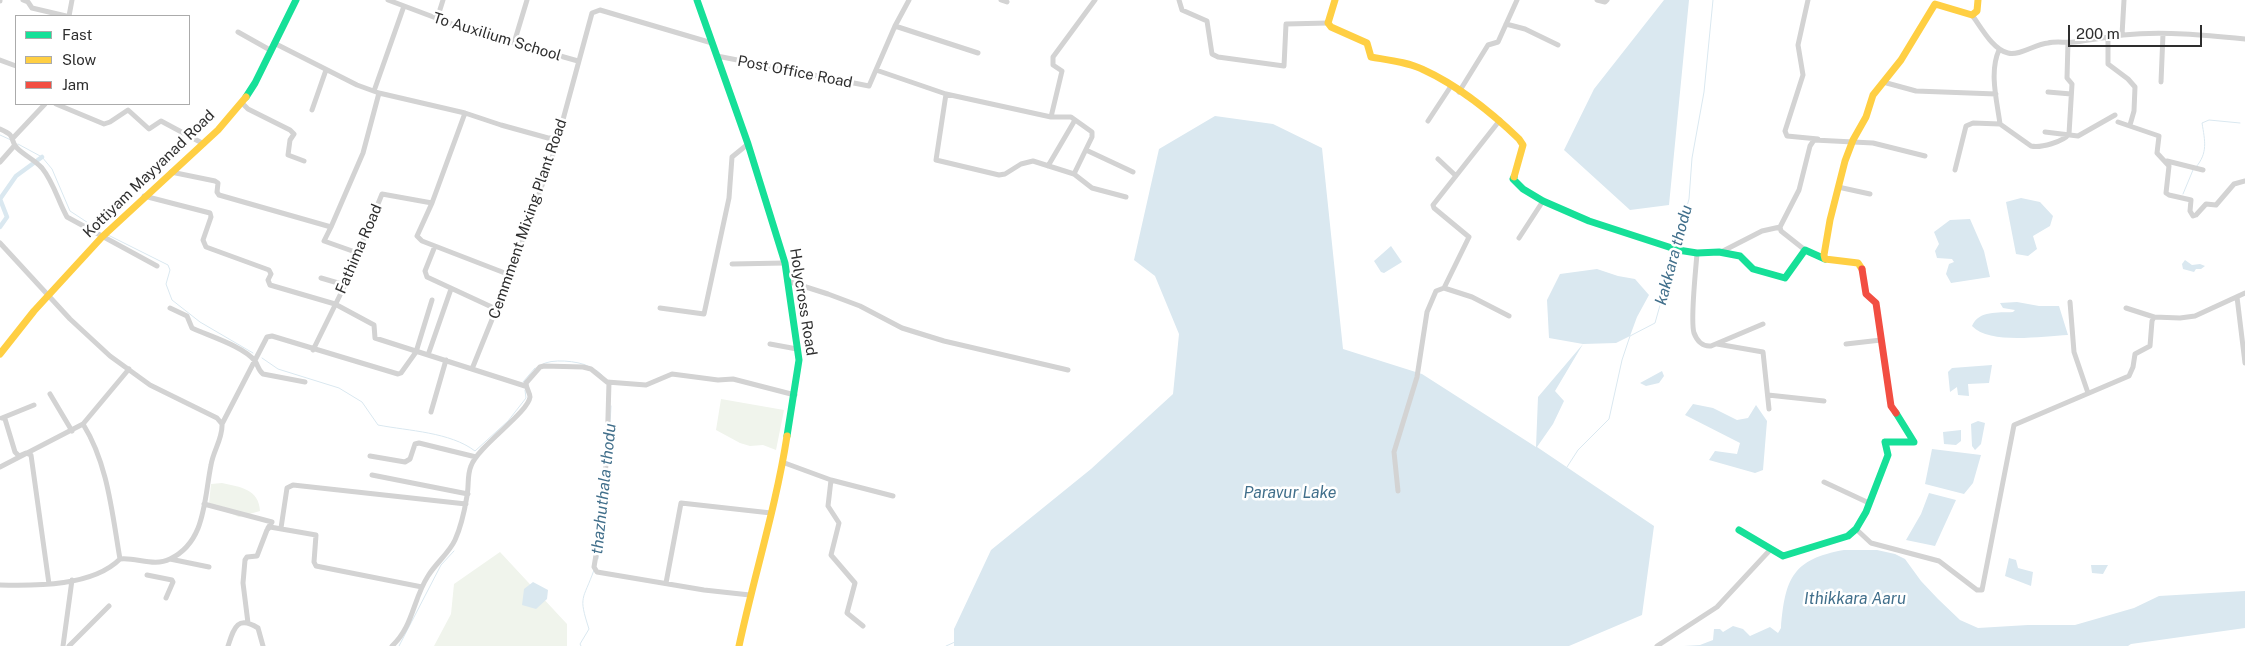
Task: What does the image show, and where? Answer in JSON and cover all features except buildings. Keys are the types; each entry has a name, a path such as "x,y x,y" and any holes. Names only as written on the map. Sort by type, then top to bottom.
{"street":[{"path":"23,0 28,2 32,8 63,15"},
{"path":"67,15 72,0"},
{"name":"Kottiyam Mayyanad Road","path":"0,354 49,294 102,237 144,196 218,130 242,103 255,83 296,0"},
{"name":"To Auxilium School","path":"388,0 437,19 578,61"},
{"path":"437,19 443,0"},
{"path":"514,43 527,0"},
{"name":"Holycross Road","path":"697,0 748,144 785,263 799,360 795,395 782,462 738,646"},
{"name":"Post Office Road","path":"717,56 869,86 895,26 909,0"},
{"path":"1051,117 1062,71 1053,65 1052,57 1095,0"},
{"path":"1179,0 1182,10 1207,21 1212,54 1218,57 1284,66 1286,24 1328,23"},
{"path":"1328,23 1335,0"},
{"path":"1459,92 1488,45 1498,42 1517,0"},
{"path":"1597,0 1605,2 1607,0"},
{"path":"1808,0 1798,45 1802,75 1785,131 1787,136 1792,138 1873,142 1925,156"},
{"path":"1972,16 1977,11 1978,0"},
{"path":"2122,35 2124,0"},
{"path":"1825,259 1830,220 1852,140 1866,117 1872,95 1901,60 1934,2 1972,16 1999,50 2015,54 2034,45 2048,42 2068,42 2122,35 2163,34 2245,39"},
{"path":"358,253 324,241 363,153 377,92 404,6"},
{"name":"Cemmment Mixing Plant Road","path":"472,369 510,275 560,135 592,13 595,11 712,43"},
{"path":"1328,23 1332,28 1368,43 1370,56 1425,70 1500,120 1523,142 1513,179 1523,189 1543,201 1589,221 1621,230 1669,248 1697,253 1721,252 1740,256 1753,269 1785,278 1805,250"},
{"path":"1506,24 1525,29 1558,45"},
{"path":"895,26 978,53"},
{"path":"238,32 377,92 465,113 548,138 555,138 560,135"},
{"path":"2162,82 2163,34"},
{"path":"2108,37 2108,64 2128,79 2135,87 2134,111 2130,125"},
{"path":"1955,170 1966,126 1973,122 2000,124 2032,146 2064,139 2069,134 2072,84 2067,78 2068,42"},
{"path":"1999,50 1994,71 2000,124"},
{"path":"0,60 15,66"},
{"path":"312,110 326,70"},
{"path":"876,70 946,94 1051,117 1071,117 1092,134 1074,174"},
{"path":"1883,82 1916,91 1996,94"},
{"path":"1428,121 1451,86"},
{"path":"2048,92 2071,94"},
{"path":"946,94 936,160 999,175 1005,174 1028,162 1074,174 1092,188 1126,197"},
{"path":"242,103 248,109 290,130 294,134 290,140 288,155 304,161"},
{"path":"14,138 44,105"},
{"path":"58,105 104,124 128,110 148,130 161,121 202,143"},
{"path":"465,113 432,203 417,236 422,241 510,275"},
{"path":"2045,132 2078,136 2115,115"},
{"path":"1048,166 1075,120"},
{"path":"1444,288 1469,237 1433,206 1455,175 1500,120"},
{"path":"2118,122 2159,136 2157,153 2170,166 2166,193 2191,200 2190,211 2194,216 2205,205 2216,205 2234,184 2245,181"},
{"path":"0,129 14,138 15,145 41,167 54,187 60,205 67,217 157,266"},
{"path":"1780,228 1799,190 1810,146 1814,140 1818,139"},
{"path":"660,308 704,314 729,198 732,157 748,144"},
{"path":"0,162 15,145"},
{"path":"1086,150 1133,172"},
{"path":"1438,159 1455,175"},
{"path":"2166,161 2203,170"},
{"path":"962,173 964,167"},
{"path":"171,172 215,181 218,183 217,192 219,195 330,227"},
{"path":"1838,187 1870,194"},
{"name":"Fathima Road","path":"313,350 345,285 382,194 432,203"},
{"path":"144,196 210,213 211,217 203,240 206,247 269,270 272,274 268,280 270,285 335,304 374,324 375,338 526,386"},
{"path":"1519,238 1543,201"},
{"path":"1739,530 1781,556 1792,555 1843,538 1856,529 1869,503 1888,455 1885,442 1891,440 1906,444 1914,442 1904,423 1891,406 1878,312 1876,303 1866,294 1861,265 1825,259 1805,250 1781,231 1780,228"},
{"path":"1721,252 1762,232 1780,228"},
{"path":"0,243 70,319 110,356 150,385 217,418 222,424"},
{"path":"435,246 425,275 496,309"},
{"path":"1697,253 1693,327 1694,333 1703,345 1716,344 1763,324"},
{"path":"732,264 785,263"},
{"path":"321,278 345,285"},
{"path":"787,281 860,306 902,328 944,341 1068,370"},
{"path":"1398,491 1394,452 1417,376 1427,312 1436,291 1444,288 1472,297 1509,316"},
{"path":"428,354 451,289"},
{"path":"2126,308 2154,317 2188,317 2245,293"},
{"path":"2237,297 2245,363"},
{"path":"170,559 189,545 200,526 211,464 222,432 222,424 267,336 398,374 401,373 416,352 432,300"},
{"path":"2070,302 2074,352 2088,393"},
{"path":"170,308 187,316 192,328 243,352 255,361 258,370 263,374 305,382"},
{"path":"1856,529 1871,543 1938,561 1977,590 1982,590 2010,457 2013,427 2130,375 2135,354 2150,346 2154,317"},
{"path":"1846,344 1881,340"},
{"path":"770,344 797,349"},
{"path":"1716,344 1763,352 1769,409"},
{"path":"431,412 446,360"},
{"path":"392,646 408,627 422,587 455,540 466,504 469,473 476,457 528,401 530,394 526,386 527,379 540,367 548,365 586,368 609,382 646,385 672,374 718,380 733,379 795,395"},
{"path":"0,467 83,424 129,369"},
{"path":"609,382 608,437 601,525 595,569 606,574 750,595"},
{"path":"50,394 72,431"},
{"path":"1768,395 1824,401"},
{"path":"1,418 34,405"},
{"path":"1,418 5,419 15,452 19,456 28,453"},
{"path":"83,424 102,459 120,559"},
{"path":"370,456 405,462 410,458 415,444 419,443 476,457"},
{"path":"28,453 31,456 36,481 49,584"},
{"path":"782,462 831,480 894,496"},
{"path":"372,475 468,494"},
{"path":"831,480 828,506 839,523 831,555 855,583 847,613 863,626"},
{"path":"1824,482 1869,503"},
{"path":"281,528 287,488 293,485 466,504"},
{"path":"666,583 681,503 771,513"},
{"path":"204,504 272,522 257,556 247,557 245,560 243,579 248,623"},
{"path":"268,528 281,528 316,535 314,562 316,566 422,587"},
{"path":"1657,646 1716,607 1770,550"},
{"path":"0,585 49,584 72,580 104,572 120,559 126,558 146,562 170,559 209,567"},
{"path":"147,575 174,582 166,598"},
{"path":"63,646 72,580"},
{"path":"69,646 109,606"},
{"path":"228,646 236,624 248,623 258,628 263,646"}],"shaded area":[{"path":"721,399 784,410 776,450 763,445 750,446 740,443 716,430"},
{"path":"222,483 247,490 256,498 260,511 239,517 209,504 211,484"},
{"path":"500,552 567,624 567,646 434,646 451,614 454,584"}],"water":[{"path":"1664,0 1689,0 1669,205 1630,210 1564,150 1594,89"},
{"name":"Paravur Lake","path":"1215,116 1273,124 1322,148 1343,349 1422,374 1536,447 1538,397 1583,344 1555,391 1564,401 1553,424 1537,447 1654,526 1642,615 1569,646 954,646 954,629 991,550 1091,469 1173,394 1179,334 1155,276 1134,260 1159,149"},
{"path":"2021,198 2040,202 2053,216 2050,226 2033,236 2037,249 2028,256 2016,254 2006,202"},
{"path":"1970,219 1984,251 1990,277 1951,283 1946,274 1949,264 1954,262 1952,259 1937,258 1935,251 1939,244 1934,232 1950,220"},
{"path":"1391,246 1402,262 1384,273 1381,272 1374,261"},
{"path":"2185,260 2192,265 2200,264 2205,266 2201,269 2196,269 2194,272 2183,269 2182,264"},
{"path":"1597,269 1635,279 1649,295 1637,317 1630,336 1616,343 1583,344 1549,338 1547,300 1560,274"},
{"path":"2017,302 2039,306 2059,306 2068,335 2031,338 1991,336 1980,332 1972,326 1979,317 1984,315 2013,312 2015,310 2003,308 2000,303"},
{"path":"1992,365 1989,383 1968,384 1969,396 1958,395 1957,387 1950,392 1948,372 1952,368"},
{"path":"1662,371 1664,376 1659,383 1646,386 1640,383"},
{"path":"1693,404 1713,408 1737,420 1748,418 1756,405 1767,421 1763,470 1755,473 1709,460 1715,451 1737,454 1740,443 1685,415"},
{"path":"1978,421 1985,423 1981,444 1975,450 1972,446 1971,424"},
{"path":"1961,430 1961,441 1956,445 1944,444 1943,432"},
{"path":"1932,449 1981,455 1973,483 1964,494 1925,484"},
{"path":"1929,493 1956,500 1935,546 1906,540 1921,514"},
{"name":"Ithikkara Aaru","path":"1844,550 1877,550 1895,554 1905,559 1921,581 1960,620 1978,628 2075,625 2134,608 2159,596 2245,591 2245,628 2131,644 2128,646 1684,646 1700,645 1713,640 1714,629 1720,629 1723,632 1733,626 1743,629 1750,636 1770,627 1778,633 1781,628 1785,596 1795,574 1803,565 1813,559"},
{"path":"2009,558 2016,560 2018,568 2033,572 2031,586 2005,576"},
{"path":"2091,565 2108,565 2103,574 2092,573"},
{"path":"533,582 548,590 547,599 536,609 522,605 524,589"}],"waterway":[{"name":"kakkara thodu","path":"1676,246 1689,199 1692,158 1704,92 1713,0"},
{"path":"2196,167 2204,152 2205,141 2202,123 2209,120 2240,123"},
{"path":"0,135 11,140"},
{"path":"18,144 42,157 52,169 70,211 99,230"},
{"path":"0,227 7,217 0,199 16,176 42,157"},
{"path":"2183,194 2193,170"},
{"path":"108,235 168,265 170,270 166,284 172,300 200,322 253,353"},
{"name":"kakkara thodu","path":"1567,467 1578,450 1609,419 1622,360 1630,336 1655,323 1675,252"},
{"path":"262,358 278,369 339,388 362,402 378,425 441,436 454,440 475,451 508,421 526,398 525,390"},
{"path":"541,365 564,361 588,366"},
{"path":"523,382 535,368"},
{"path":"596,370 602,375"},
{"name":"thazhuthala thodu","path":"610,425 611,406"},
{"name":"thazhuthala thodu","path":"598,559 600,548"},
{"path":"399,646 441,565 454,551"},
{"name":"thazhuthala thodu","path":"581,646 580,644 589,629 583,598 594,570"},
{"name":"thazhuthala thodu","path":"946,646 955,642"}],"traffic: fast":[{"path":"246,97 255,83 296,0"},
{"path":"697,0 748,144 785,263 799,360 787,436"},
{"path":"1514,177 1513,179 1523,189 1543,201 1589,221 1678,250 1697,253 1719,252 1740,256 1753,269 1785,278 1805,250 1825,259"},
{"path":"1739,530 1783,556 1848,536 1856,529 1866,512 1888,455 1885,442 1914,442 1896,413"}],"traffic: slow":[{"path":"1335,0 1328,23 1331,27 1367,43 1371,57 1411,65 1436,76 1486,110 1519,139 1523,145 1514,177"},
{"path":"1862,269 1858,263 1825,259 1824,255 1830,220 1845,161 1853,140 1866,117 1873,95 1901,60 1935,4 1972,15 1977,11 1978,0"},
{"path":"0,354 34,311 102,237 218,130 246,97"},
{"path":"739,646 777,489 787,436"}],"traffic: jam":[{"path":"1862,269 1866,294 1876,303 1891,406 1896,413"}]}
